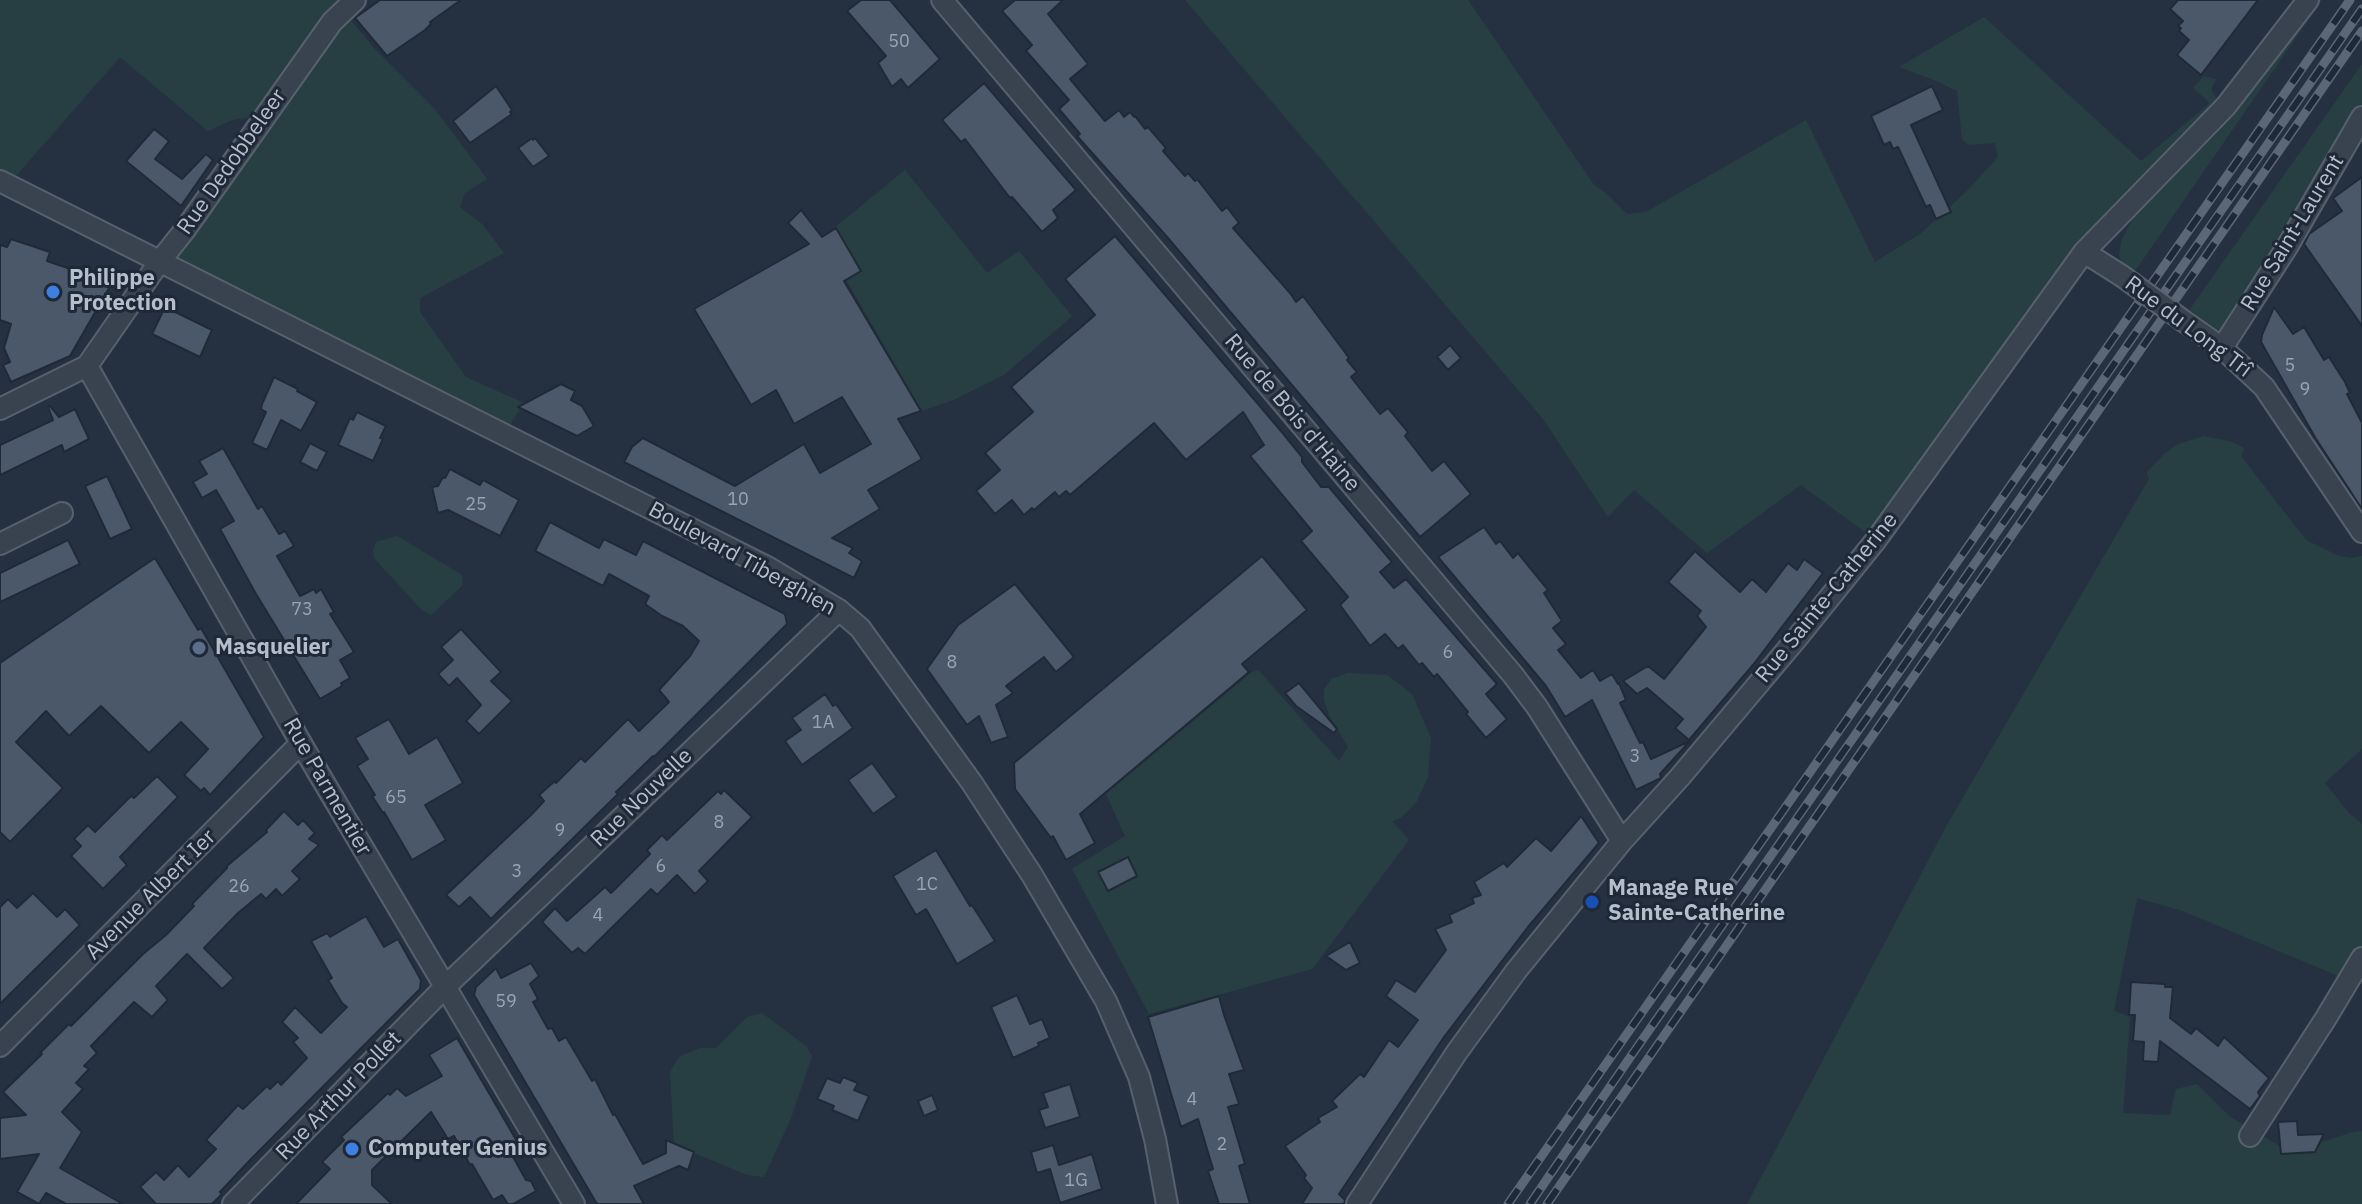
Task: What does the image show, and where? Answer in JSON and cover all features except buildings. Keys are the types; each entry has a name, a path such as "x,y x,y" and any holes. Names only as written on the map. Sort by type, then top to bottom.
{"street":[{"name":"Rue Dedobbeleer","path":"0,409 87,366 332,22 355,0"},
{"name":"Rue de Bois d'Haine","path":"942,0 1513,675 1537,707 1622,841"},
{"name":"Rue Sainte-Catherine","path":"1357,1204 1457,1052 1508,982 1622,841 1680,777 1876,540 2084,252 2226,106 2308,0"},
{"name":"Rue Saint-Laurent","path":"2222,348 2287,247 2362,117"},
{"name":"Boulevard Tiberghien","path":"0,181 769,568 839,610 860,628 972,783 1032,875 1106,1001 1139,1077 1167,1204"},
{"name":"Rue du Long Trî","path":"2084,252 2222,348 2264,387 2362,532"},
{"name":"Rue Parmentier","path":"87,366 301,743 574,1204"},
{"path":"0,544 62,513"},
{"name":"Rue Nouvelle","path":"445,987 839,610"},
{"name":"Avenue Albert Ier","path":"0,1046 301,743"},
{"path":"2250,1136 2362,958"},
{"name":"Rue Arthur Pollet","path":"233,1204 445,987"}],"green space":[{"path":"0,0 351,0 343,11 374,48 434,108 487,179 465,193 460,207 482,224 504,253 420,298 420,312 466,377 524,403 504,434 160,261 264,115 232,120 208,131 120,57 8,185 0,181"},
{"path":"1185,0 1468,0 1594,185 1627,214 1646,212 1806,120 1875,262 1920,234 1966,192 1998,157 1995,143 1968,145 1962,139 1957,91 1899,67 1984,17 2141,161 2210,103 2193,88 2204,76 2216,79 2211,90 2216,98 2225,94 2308,0 2322,0 2135,271 2124,269 2119,256 2121,241 2132,220 2155,190 2084,252 1876,540 1801,485 1707,553 1634,490 1608,517 1543,419"},
{"path":"2362,64 2362,117 2222,348 2190,309"},
{"path":"905,170 987,273 1019,251 1072,316 1004,375 922,411 822,238"},
{"path":"2204,436 2244,448 2241,456 2306,540 2339,556 2362,556 2362,749 2325,783 2362,824 2362,958 2348,980 2183,911 2137,898 2114,1011 2130,1017 2123,1113 2170,1115 2176,1089 2197,1084 2229,1116 2281,1147 2309,1154 2322,1142 2362,1131 2362,1204 1747,1204 1948,823 2149,479 2147,472 2178,444"},
{"path":"397,536 462,575 463,585 431,615 422,610 374,558 376,542"},
{"path":"1258,670 1339,761 1348,747 1324,701 1324,690 1331,679 1348,673 1387,675 1412,694 1431,738 1428,777 1417,801 1401,818 1392,821 1409,840 1312,969 1149,1014 1072,869 1125,836 1106,794"},
{"path":"762,1013 806,1046 812,1056 791,1118 764,1177 748,1175 674,1145 670,1072 679,1057 700,1048 716,1048 747,1017"}],"railway":[{"path":"1508,1204 2350,0"},
{"path":"1530,1204 2362,9"},
{"path":"1547,1204 2362,31"}],"place":[{"name":"Philippe Protection","path":"53,292"},
{"name":"Masquelier","path":"199,648"},
{"name":"Manage Rue Sainte-Catherine","path":"1592,902"},
{"name":"Computer Genius","path":"352,1149"}]}
